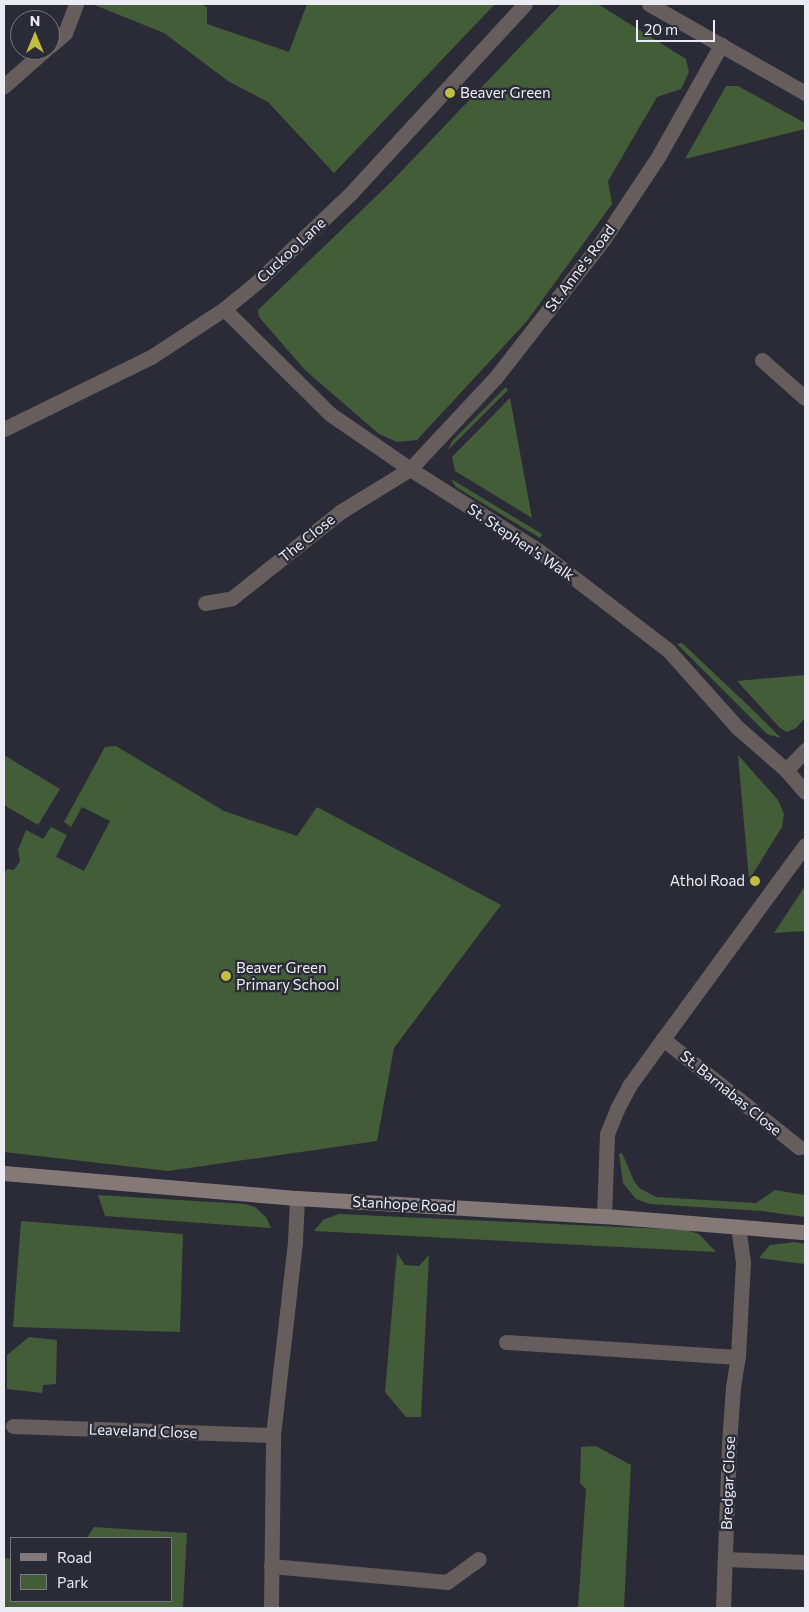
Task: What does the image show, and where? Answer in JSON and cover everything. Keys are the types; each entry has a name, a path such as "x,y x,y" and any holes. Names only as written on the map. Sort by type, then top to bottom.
{"street":[{"path":"60,37 65,33 76,4"},
{"name":"Cuckoo Lane","path":"4,429 151,357 224,309 257,282 351,193 525,4"},
{"path":"649,4 805,93"},
{"name":"St. Anne's Road","path":"410,469 496,377 603,240 658,158 721,46"},
{"path":"4,86 34,60"},
{"name":"St. Stephen's Walk","path":"224,309 330,414 410,469 539,551 668,650 738,728 786,770 805,792"},
{"path":"762,360 805,398"},
{"name":"The Close","path":"205,603 232,598 340,512 410,469"},
{"path":"786,770 805,750"},
{"path":"604,1216 608,1134 616,1109 629,1086 805,845"},
{"name":"St. Barnabas Close","path":"663,1039 799,1147"},
{"name":"Stanhope Road","path":"4,1173 297,1198 604,1216 805,1232"},
{"path":"271,1608 273,1435 295,1241 297,1198"},
{"name":"Bredgar Close","path":"724,1608 729,1444 733,1387 738,1357 743,1262 738,1227"},
{"path":"506,1342 738,1357"},
{"name":"Leaveland Close","path":"13,1426 273,1435"},
{"path":"271,1566 447,1582 479,1559"},
{"path":"726,1559 805,1562"}],"green space":[{"path":"92,4 201,4 207,7 207,24 289,52 307,4 495,4 334,173 268,102 228,81 164,33"},
{"path":"561,4 598,4 686,59 689,72 681,89 657,97 608,181 612,204 527,321 417,440 397,442 379,434 305,370 259,317 258,310 391,182"},
{"path":"726,86 738,86 805,123 805,129 685,159"},
{"path":"506,387 508,390 448,450 452,441"},
{"path":"510,398 532,518 455,471 452,457"},
{"path":"451,479 542,534 540,538 456,487"},
{"path":"682,643 781,738 767,734 677,644"},
{"path":"805,675 805,718 796,728 787,732 780,728 737,681"},
{"name":"Beaver Green Primary School","path":"116,746 224,811 297,836 317,807 501,905 394,1048 377,1141 168,1171 4,1152 4,876 6,869 14,870 20,861 18,850 26,830 43,839 51,827 67,835 56,857 84,871 110,821 82,807 71,827 64,822 105,747"},
{"path":"4,755 60,789 38,825 4,805"},
{"path":"738,755 778,800 784,814 782,827 749,880"},
{"path":"805,886 805,931 774,933"},
{"path":"622,1153 639,1188 656,1197 756,1203 775,1190 805,1195 805,1217 762,1211 650,1204 636,1199 623,1183 619,1154"},
{"path":"98,1195 245,1204 255,1207 266,1217 271,1228 105,1216"},
{"path":"339,1214 686,1230 699,1234 716,1252 314,1231 323,1220"},
{"path":"21,1221 183,1234 180,1332 13,1327"},
{"path":"795,1242 805,1244 805,1264 759,1258 770,1245"},
{"path":"397,1253 405,1265 419,1266 429,1255 421,1417 406,1417 385,1392"},
{"path":"29,1337 57,1340 56,1384 43,1385 42,1393 7,1389 7,1355"},
{"path":"596,1446 631,1465 624,1608 578,1608 586,1489 580,1483 581,1447"},
{"path":"94,1527 187,1533 183,1608 4,1608 4,1558 10,1559 10,1602 172,1602 172,1537 88,1537"}],"place":[{"name":"Beaver Green","path":"450,93"},
{"name":"Athol Road","path":"755,881"},
{"name":"Beaver Green Primary School","path":"226,976"}]}
